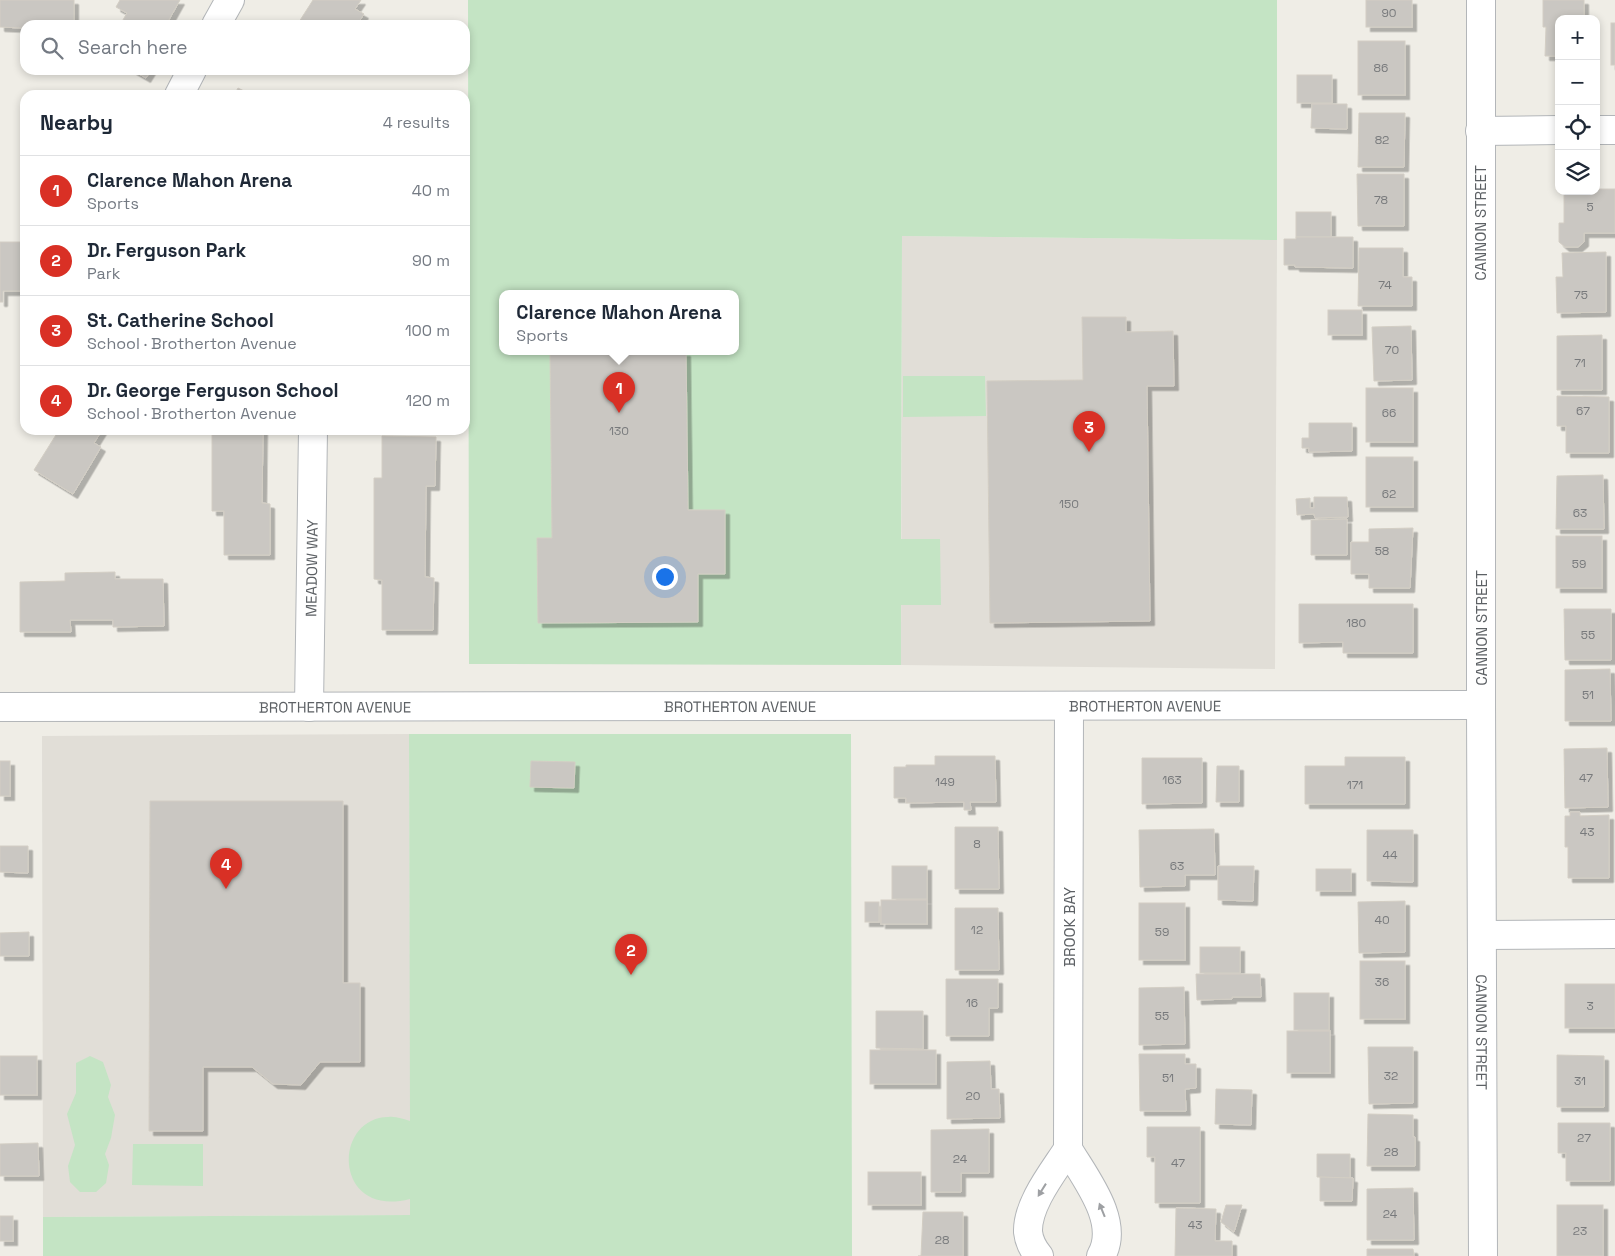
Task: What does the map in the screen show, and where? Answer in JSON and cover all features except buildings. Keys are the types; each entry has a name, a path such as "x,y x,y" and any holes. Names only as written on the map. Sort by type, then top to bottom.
{"street":[{"path":"219,20 230,0"},
{"name":"CANNON STREET","path":"1481,0 1483,1256"},
{"path":"181,90 189,75"},
{"path":"1480,131 1555,130"},
{"path":"1600,130 1615,130"},
{"name":"MEADOW WAY","path":"309,707 313,435"},
{"name":"BROTHERTON AVENUE","path":"0,706 1481,705"},
{"name":"BROOK BAY","path":"1068,1149 1069,706"},
{"path":"1482,935 1615,934"},
{"path":"1039,1256 1032,1248 1028,1232 1030,1217 1034,1204 1068,1149 1101,1206 1107,1222 1108,1236 1101,1256"}],"shaded area":[{"path":"902,236 1277,240 1275,669 901,665"},
{"path":"409,734 411,1215 43,1217 42,736"}],"green space":[{"path":"468,0 1277,0 1277,240 902,236 901,539 940,539 941,605 901,605 901,665 469,664 470,90 468,90 468,75 470,75 470,20 468,20"},
{"path":"903,376 985,376 986,416 903,417"},
{"path":"409,734 851,734 852,1256 43,1256 43,1217 410,1215 410,1199 385,1201 366,1195 354,1182 349,1166 350,1149 357,1133 370,1122 388,1117 410,1121"},
{"path":"90,1056 103,1062 111,1085 108,1097 115,1115 111,1138 105,1154 109,1165 106,1183 96,1192 80,1192 70,1182 68,1166 75,1145 67,1114 76,1093 76,1063"},
{"path":"133,1144 203,1144 203,1186 132,1185"}],"place":[{"name":"Clarence Mahon Arena","path":"619,413"},
{"name":"St. Catherine School","path":"1089,452"},
{"name":"Dr. George Ferguson School","path":"226,889"},
{"name":"Dr. Ferguson Park","path":"631,975"}]}
